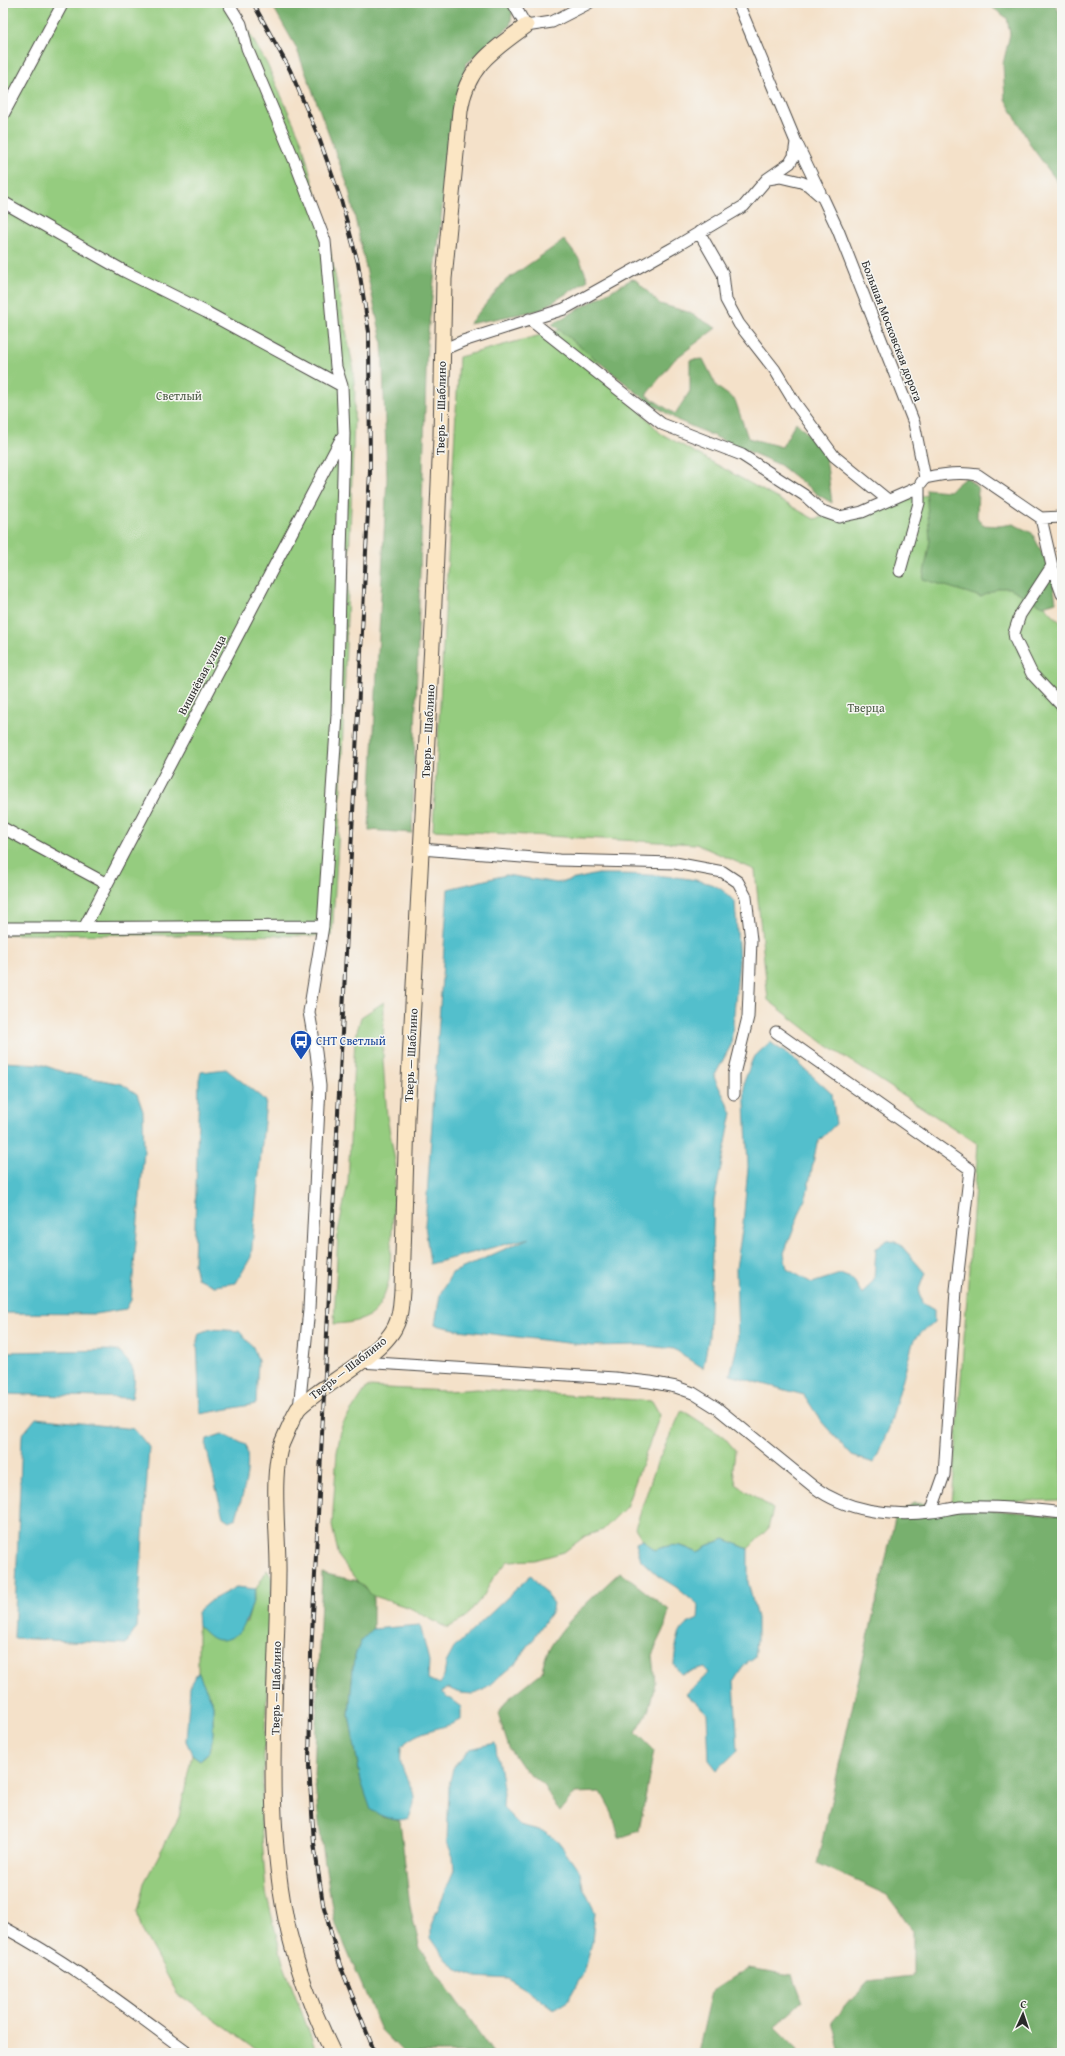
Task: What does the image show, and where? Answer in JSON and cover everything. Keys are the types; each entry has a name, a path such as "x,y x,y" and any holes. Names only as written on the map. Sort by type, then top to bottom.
{"street":[{"path":"3,115 63,3"},
{"path":"228,3 241,24 247,48 295,162 325,241 336,367 342,386 344,434 337,715 323,926 309,1012 320,1086 309,1309 299,1408"},
{"path":"513,3 526,26 552,22 589,3"},
{"name":"Большая Московская дорога","path":"738,3 796,142 841,237 914,423 922,482 919,503 900,571"},
{"name":"Тверь — Шаблино","path":"333,2053 310,2002 293,1950 282,1895 275,1829 274,1775 278,1572 278,1466 282,1444 299,1408 360,1362 390,1336 396,1326 399,1314 402,1290 407,1118 433,625 441,437 444,279 462,98 470,77 483,59 526,26"},
{"path":"442,350 529,319 564,309 744,206 767,179 790,163 794,156 796,142"},
{"name":"Большая Московская дорога","path":"767,179 780,177 801,182 808,185 823,198"},
{"path":"3,202 124,271 206,312 342,386"},
{"path":"699,232 723,274 726,300 739,324 774,370 795,403 834,456 888,500"},
{"path":"529,319 662,424 742,455 804,495 822,511 844,517 862,512 922,482 968,473 978,475 1041,518 1062,518"},
{"name":"Вишнёвая улица","path":"84,928 344,434"},
{"path":"1041,518 1052,566 1062,594"},
{"path":"1052,566 1020,615 1014,633 1015,639 1032,674 1062,706"},
{"path":"3,828 108,884"},
{"path":"421,849 559,860 675,863 724,872 738,882 746,897 751,940 748,1017 734,1074 734,1094"},
{"path":"3,928 323,926"},
{"path":"776,1032 970,1169 956,1290 944,1475 931,1512"},
{"path":"360,1362 615,1378 676,1387 693,1393 717,1408 828,1497 845,1504 896,1514 931,1512 961,1507 1062,1513"},
{"path":"3,1927 31,1942 90,1981 190,2053"}],"green space":[{"name":"Светлый","path":"3,3 232,3 267,64 302,142 329,245 352,361 355,393 340,813 332,936 3,934"},
{"path":"271,3 510,3 513,9 510,26 466,64 447,165 427,342 412,833 369,830 387,477 382,341 348,186 296,47"},
{"path":"986,3 1055,3 1062,18 1062,188 1031,146 1005,99 1003,64 1010,34 1007,18"},
{"path":"564,240 580,260 588,280 540,310 469,324 505,281"},
{"path":"632,279 636,280 660,304 688,312 716,328 675,359 646,395 675,414 690,391 690,360 703,359 717,387 735,400 748,438 782,447 796,422 825,451 832,503 817,494 780,465 677,420 646,400 552,324"},
{"name":"Тверца","path":"567,328 660,433 814,519 937,493 1062,624 1062,1500 952,1503 978,1144 826,1045 768,1000 755,870 696,844 433,830 459,357"},
{"path":"966,477 978,488 977,517 982,525 999,526 1013,524 1032,533 1051,570 1056,602 1043,606 1010,588 999,588 981,597 923,579 930,540 926,489 949,491"},
{"path":"384,1002 383,1060 387,1117 396,1166 389,1280 377,1309 371,1314 356,1321 334,1324 338,1231 348,1183 355,1038 361,1017"},
{"path":"367,1387 447,1391 477,1389 652,1401 660,1415 626,1507 603,1530 585,1536 564,1552 535,1560 508,1561 493,1578 484,1595 464,1619 447,1628 410,1608 373,1596 357,1581 339,1557 332,1526 337,1452 342,1425"},
{"path":"682,1410 724,1437 735,1450 733,1469 736,1484 773,1509 768,1529 748,1549 725,1539 706,1546 698,1553 681,1546 667,1546 655,1550 643,1540 635,1528 657,1463"},
{"path":"915,1503 1062,1516 1062,2053 840,2053 832,2022 868,1981 913,1976 913,1930 887,1895 817,1863 896,1514"},
{"path":"267,1570 272,1578 261,1822 266,1892 283,1963 317,2053 261,2053 177,1993 142,1930 137,1912 144,1883 179,1817 192,1754 200,1760 210,1751 213,1734 213,1704 198,1672 198,1625 207,1634 247,1622 256,1589"},
{"path":"620,1572 669,1610 664,1630 652,1655 655,1683 648,1712 636,1732 654,1750 639,1831 619,1838 612,1812 601,1792 575,1793 560,1812 543,1785 522,1767 509,1748 498,1714 507,1700 542,1672 545,1659 552,1645 572,1618"},
{"path":"322,1573 357,1581 373,1596 373,1629 361,1641 354,1658 349,1715 361,1781 382,1817 400,1821 410,1906 420,1949 493,2053 404,2053 381,2030 334,1920 320,1831 314,1775"},
{"path":"748,1968 792,1975 802,2002 775,2027 797,2049 796,2053 698,2053 712,1991"}],"water":[{"path":"598,874 662,876 697,880 721,889 735,902 739,961 731,1045 714,1077 732,1113 714,1201 709,1337 703,1368 674,1349 639,1345 592,1346 459,1330 435,1325 440,1294 452,1273 529,1238 430,1264 425,1225 448,889 506,875 557,883"},
{"path":"770,1042 794,1059 832,1094 836,1124 817,1143 807,1194 784,1253 787,1269 812,1283 840,1274 853,1279 862,1294 874,1279 876,1248 887,1240 899,1243 925,1273 919,1289 922,1303 934,1310 934,1322 914,1339 889,1428 874,1463 852,1456 821,1421 804,1395 730,1375 738,1342 736,1268 743,1224 748,1167 744,1082 753,1058"},
{"path":"3,1062 40,1064 66,1073 122,1084 137,1094 143,1111 144,1151 131,1300 126,1309 95,1314 3,1313"},
{"path":"226,1069 266,1101 251,1257 236,1283 214,1286 197,1278 194,1264 199,1079 201,1072"},
{"path":"211,1329 239,1331 253,1347 258,1360 256,1404 200,1414 197,1341 199,1333"},
{"path":"117,1350 128,1361 133,1371 134,1382 132,1398 3,1394 3,1352"},
{"path":"36,1418 134,1429 149,1447 137,1627 126,1644 14,1638 22,1435"},
{"path":"222,1434 246,1445 248,1464 246,1482 236,1518 229,1521 223,1517 206,1446 207,1439"},
{"path":"725,1539 748,1549 748,1582 757,1618 757,1640 755,1658 743,1666 734,1681 738,1750 717,1770 709,1760 707,1713 686,1694 709,1673 705,1668 681,1674 674,1665 680,1633 686,1625 698,1619 699,1606 676,1587 658,1576 641,1560 636,1543 643,1540 655,1550 667,1546 681,1546 698,1553 706,1546"},
{"path":"531,1575 553,1602 552,1611 518,1661 482,1691 473,1694 460,1693 449,1688 441,1692 461,1707 461,1720 415,1736 401,1747 401,1763 414,1795 413,1809 409,1818 394,1820 371,1810 361,1781 349,1715 354,1658 361,1641 373,1629 420,1625 429,1661 428,1679 439,1684 444,1676 446,1663 454,1648"},
{"path":"236,1587 256,1589 249,1614 241,1630 235,1636 218,1640 212,1638 198,1625 197,1612 210,1601"},
{"path":"198,1672 213,1704 213,1734 210,1751 200,1760 192,1754 186,1741 190,1687"},
{"path":"495,1743 504,1792 503,1808 520,1825 546,1832 559,1842 580,1872 583,1887 595,1912 592,1942 585,1970 568,2000 553,2009 532,1993 509,1979 476,1977 460,1971 447,1961 431,1938 431,1925 454,1870 453,1857 447,1842 449,1786 453,1768 470,1749"}],"railway":[{"path":"253,3 290,70 319,138 341,200 358,263 369,332 370,471 311,1655 309,1767 314,1843 323,1904 340,1965 375,2053"}],"place":[{"name":"СНТ Светлый","path":"301,1060"}]}
